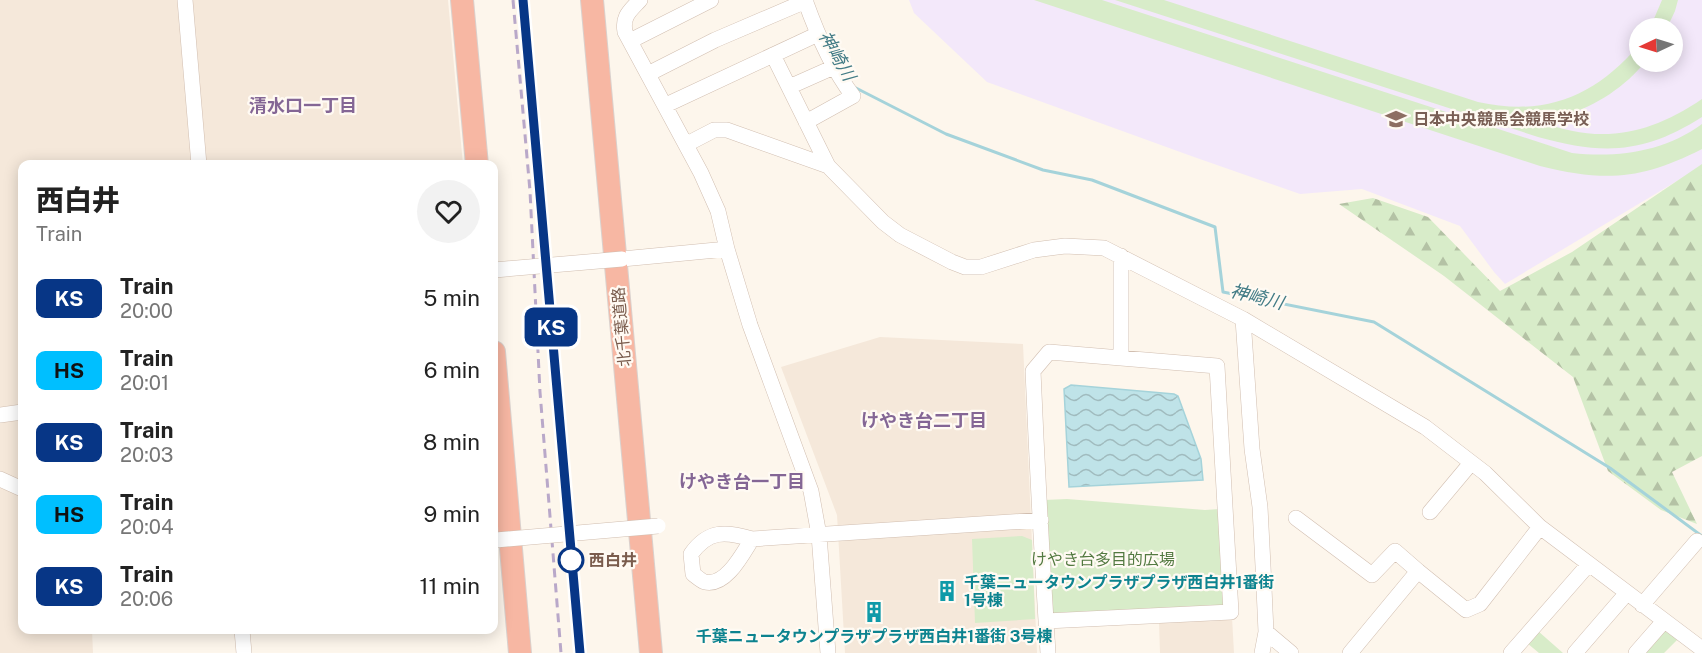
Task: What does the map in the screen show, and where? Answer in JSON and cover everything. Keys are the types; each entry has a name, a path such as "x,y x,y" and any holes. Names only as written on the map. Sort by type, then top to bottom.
{"highway":[{"path":"462,0 477,160"},
{"name":"北千葉道路","path":"592,0 651,653"},
{"path":"498,398 520,653"}],"street":[{"path":"185,0 199,160"},
{"path":"640,0 626,16 623,23 625,32 687,144 718,211 750,325 811,491 819,535 828,653"},
{"path":"630,41 711,0"},
{"path":"648,74 715,40 806,1 834,68 853,96 806,122"},
{"path":"666,105 818,34"},
{"path":"773,55 828,166 883,222 900,234 965,267 981,267 1034,250 1065,246 1104,248 1243,319 1425,427 1485,473 1540,527 1700,650"},
{"path":"789,87 834,68"},
{"path":"687,144 714,130 727,130 828,166"},
{"path":"498,270 727,249"},
{"path":"1121,256 1121,358"},
{"path":"1243,319 1252,449 1260,507 1266,632 1262,653"},
{"path":"1046,621 1231,612 1217,366 1049,352 1033,371 1046,621 1048,653"},
{"path":"0,415 18,413"},
{"path":"1430,512 1471,462"},
{"path":"0,479 18,487"},
{"path":"1296,518 1372,575 1395,551 1466,610 1480,604 1540,527"},
{"path":"752,538 1041,520"},
{"path":"498,540 658,526"},
{"path":"1642,605 1697,541"},
{"path":"1511,653 1588,565"},
{"path":"1350,653 1418,571"},
{"path":"1575,653 1626,594"},
{"path":"1636,653 1664,621"},
{"path":"1266,632 1291,653"},
{"path":"242,634 244,653"}],"shaded area":[{"path":"0,0 448,0 463,160 18,160 18,634 92,634 93,653 0,653"},
{"name":"日本中央競馬会競馬学校","path":"909,0 1702,0 1702,166 1505,284 1460,226 1362,189 1300,194 987,82 914,13"},
{"path":"880,337 1023,344 1037,653 845,653 837,515 781,367"},
{"path":"1232,617 1234,653 1160,653 1159,622"}],"green space":[{"path":"1034,0 1102,0 1572,153 1606,155 1640,151 1672,141 1702,124 1702,149 1660,167 1622,175 1584,174 1540,166"},
{"path":"1115,0 1164,0 1478,102 1503,106 1526,107 1568,98 1605,78 1629,56 1629,72 1636,72 1620,87 1599,101 1577,111 1539,121 1583,133 1603,134 1643,128 1663,121 1702,99 1702,117 1661,138 1642,144 1623,148 1583,147 1538,137"},
{"path":"1662,0 1678,0 1672,18 1654,18"},
{"path":"1702,164 1702,456 1672,472 1697,524 1661,510 1608,471 1573,377 1444,276 1339,204 1373,198 1428,217 1500,291 1572,252"},
{"name":"けやき台多目的広場","path":"1067,499 1205,510 1220,509 1225,603 1219,608 1056,616 1050,611 1044,500"},
{"path":"1022,536 1032,540 1035,619 975,623 972,539"},
{"path":"1665,627 1679,638 1664,653 1640,653"},
{"path":"1538,631 1563,653 1539,653 1527,643"}],"water":[{"path":"1071,385 1178,396 1201,459 1203,480 1069,487 1064,389"}],"waterway":[{"name":"神崎川","path":"835,53 848,76"},
{"name":"神崎川","path":"854,87 946,134 1043,170 1092,180 1215,227 1223,292 1374,322 1610,468 1702,536"}],"railway":[{"path":"513,0 530,191 540,392 561,653"},
{"path":"523,0 580,653"}],"train":[{"name":"KS","path":"523,0 580,653"}],"place":[{"name":"日本中央競馬会競馬学校","path":"1396,119"},
{"name":"西白井","path":"571,560"},
{"name":"千葉ニュータウンプラザプラザ西白井1番街 1号棟","path":"947,591"},
{"name":"千葉ニュータウンプラザプラザ西白井1番街 3号棟","path":"874,612"}],"district":[{"name":"清水口一丁目","path":"303,106"},
{"name":"けやき台二丁目","path":"924,421"},
{"name":"けやき台一丁目","path":"742,482"}]}
